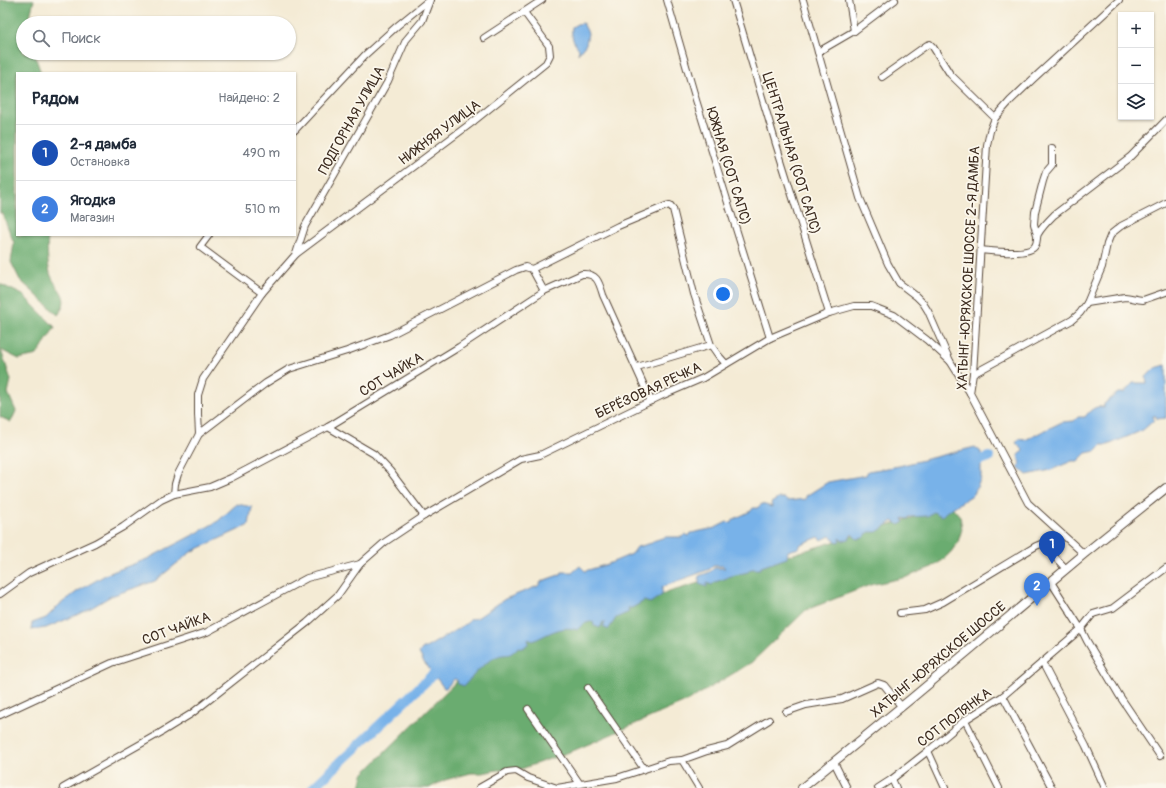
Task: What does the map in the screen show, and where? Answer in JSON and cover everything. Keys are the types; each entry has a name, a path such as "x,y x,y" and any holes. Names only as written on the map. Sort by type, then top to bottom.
{"main road":[{"name":"ХАТЫНГ-ЮРЯХСКОЕ ШОССЕ","path":"802,788 1084,554 1166,488"}],"street":[{"path":"296,129 365,55 429,0"},
{"name":"ПОДГОРНАЯ УЛИЦА","path":"296,254 305,226 388,82 406,40 422,21 429,0"},
{"path":"484,38 542,0"},
{"name":"ЮЖНАЯ (СОТ САПС)","path":"667,0 696,100 770,338"},
{"name":"ЦЕНТРАЛЬНАЯ (СОТ САПС)","path":"733,0 828,313"},
{"path":"803,0 860,198 888,264 899,282 923,303 950,361 970,393"},
{"path":"849,0 854,31"},
{"path":"818,52 854,31 895,0"},
{"name":"ХАТЫНГ-ЮРЯХСКОЕ ШОССЕ 2-Я ДАМБА","path":"1084,554 1028,503 970,393 974,374 987,145 995,118 1033,79 1119,0"},
{"name":"НИЖНЯЯ УЛИЦА","path":"296,254 474,121 546,63 550,55 549,46 524,12"},
{"path":"882,77 930,44 950,74 995,118"},
{"path":"1037,235 1045,223 1054,215 1130,157 1166,120"},
{"path":"981,250 1026,251 1032,250 1036,245 1037,235 1034,224 1035,212 1046,172 1052,165 1052,148"},
{"path":"974,374 1072,320 1080,313 1087,303 1102,267 1107,244 1111,234 1121,226 1166,203"},
{"path":"174,494 174,484 178,474 200,434 266,383 290,369 347,351 390,335 516,270 524,267 532,269 618,226 670,205 673,209 694,294 711,345 726,364"},
{"path":"208,236 200,247 262,293"},
{"path":"200,434 198,395 203,379 262,293 296,254"},
{"path":"532,269 544,291"},
{"name":"СОТ ЧАЙКА","path":"0,594 29,573 123,528 161,500 174,494 210,487 231,478 328,427 459,347 544,291 582,274 588,273 594,276 599,282 603,295 637,367"},
{"path":"1087,303 1125,297 1143,300 1166,292"},
{"name":"БЕРЁЗОВАЯ РЕЧКА","path":"360,564 385,542 424,516 521,460 540,455 651,401 703,378 770,338 828,313 854,306 871,306 894,315 928,340 950,361"},
{"path":"651,401 637,367 711,345"},
{"path":"328,427 374,454 390,471 424,516"},
{"path":"900,613 925,610 943,602 1040,544 1045,546 1066,569"},
{"path":"63,788 191,714 307,623 338,596 360,564"},
{"name":"СОТ ЧАЙКА","path":"0,715 112,663 207,632 307,578 360,564"},
{"name":"СОТ ПОЛЯНКА","path":"878,788 928,751 965,720 1002,696 1081,629 1093,614 1112,608 1166,568"},
{"path":"1051,582 1081,629 1086,641 1119,695 1160,756"},
{"path":"1042,662 1086,746 1105,788"},
{"path":"786,712 806,705 842,700 878,683 884,685 901,706"},
{"path":"588,688 644,769"},
{"path":"1002,696 1052,788"},
{"path":"528,708 580,784"},
{"path":"479,788 507,772 516,771 528,778 557,788 617,778 669,761 682,760 707,751 728,746 770,720"},
{"path":"965,720 999,788"},
{"path":"928,751 945,788"},
{"path":"682,760 699,788"},
{"path":"834,762 847,788"},
{"path":"892,779 896,788"}],"green space":[{"path":"0,0 34,0 30,16 16,16 16,60 36,60 41,72 16,72 16,236 48,236 48,264 50,273 52,279 62,293 64,302 58,315 20,280 11,262 14,243 2,213 0,213"},
{"path":"0,284 23,295 55,327 37,355 19,359 1,350 11,380 8,393 16,411 11,422 0,417"},
{"path":"951,506 960,516 962,529 958,542 943,560 932,567 907,577 870,585 806,610 752,662 688,701 575,750 521,769 471,773 445,780 429,788 360,788 363,774 492,646"}],"water":[{"path":"583,23 588,33 586,44 578,54 579,49 573,39 572,27"},
{"path":"1166,365 1166,418 1157,419 1156,416 1153,416 1154,420 1143,430 1108,445 1101,445 1096,451 1086,453 1078,461 1072,461 1051,470 1027,475 1018,467 1020,464 1018,455 1023,450 1016,443 1019,439 1025,440 1062,422 1074,421 1078,417 1085,417 1093,409 1104,407 1104,404 1118,393 1124,393 1133,383 1147,383 1146,377 1155,368"},
{"path":"975,447 981,452 981,478 974,494 942,516 933,512 928,516 909,517 908,519 903,518 904,522 899,525 893,521 877,532 869,532 863,538 857,539 852,534 849,539 842,541 840,538 840,541 837,542 830,536 822,540 819,537 801,544 799,548 788,551 787,558 761,567 760,569 751,569 748,572 727,577 715,582 712,585 707,583 707,587 699,584 699,576 710,572 714,568 725,568 723,566 713,566 710,569 662,587 662,595 650,603 644,601 632,608 628,608 629,612 616,618 608,630 603,626 605,622 603,622 600,628 594,626 593,621 583,624 577,630 566,628 560,629 533,641 528,639 529,643 523,648 518,647 512,653 496,657 487,663 478,670 464,686 458,684 457,680 454,679 446,688 444,688 423,661 419,653 423,648 426,648 471,619 477,618 505,599 538,586 542,581 559,575 560,576 562,572 573,572 580,566 585,571 608,564 632,554 637,547 652,543 653,541 665,537 682,537 685,534 689,536 691,533 715,528 727,522 732,523 732,520 762,504 772,507 771,503 779,498 784,498 787,501 806,499 806,496 828,482 866,475 868,471 899,466"},
{"path":"237,504 252,507 249,525 191,552 155,581 111,596 86,611 46,628 31,630 32,623 46,618 59,605 78,591 107,574 147,559 195,534 218,521"}],"waterway":[{"path":"969,464 989,457"},
{"path":"313,788 442,666"}],"place":[{"name":"2-я дамба","path":"1052,564"},
{"name":"Ягодка","path":"1037,606"}]}
